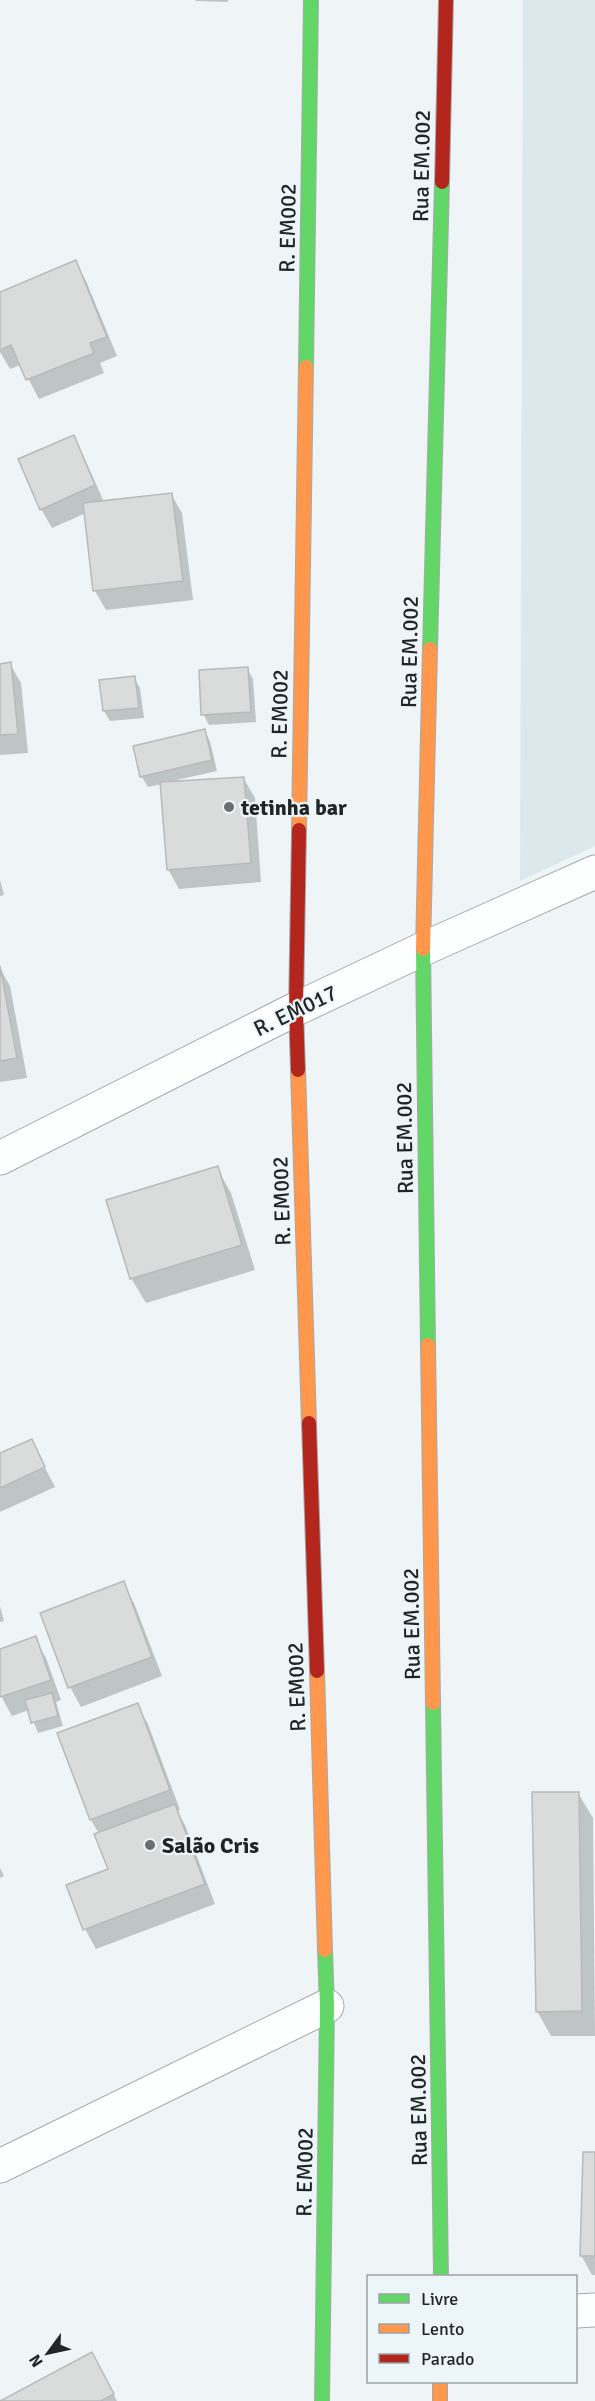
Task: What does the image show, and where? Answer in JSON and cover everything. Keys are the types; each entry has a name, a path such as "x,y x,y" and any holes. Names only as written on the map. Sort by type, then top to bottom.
{"street":[{"name":"R. EM002","path":"311,0 296,1009 327,2006 322,2401"},
{"name":"Rua EM.002","path":"441,2275 423,949 446,0"},
{"name":"R. EM017","path":"0,1158 296,1009 595,872"},
{"path":"0,2166 327,2006"},
{"path":"577,2311 595,2310"},
{"path":"440,2383 440,2401"}],"shaded area":[{"path":"523,0 595,0 595,846 520,881"}],"building":[{"path":"76,260 107,337 90,343 94,353 26,380 11,345 0,350 0,292"},
{"path":"74,435 95,485 40,510 18,459"},
{"path":"172,493 183,581 93,591 83,503"},
{"path":"11,662 18,734 0,735 0,664"},
{"path":"248,667 251,712 201,715 199,670"},
{"path":"135,676 139,708 103,711 99,680"},
{"path":"205,729 212,760 140,777 133,746"},
{"path":"244,777 251,863 167,870 160,782"},
{"path":"0,966 17,1058 0,1061"},
{"path":"218,1166 242,1245 130,1279 106,1200"},
{"path":"32,1439 45,1467 0,1488 0,1453"},
{"path":"124,1581 152,1657 68,1688 40,1613"},
{"path":"36,1636 51,1680 0,1697 0,1649"},
{"path":"52,1693 58,1716 31,1723 25,1700"},
{"path":"138,1703 170,1790 90,1820 57,1733"},
{"path":"532,1792 579,1792 582,2011 536,2012"},
{"path":"175,1804 205,1884 83,1930 66,1885 108,1869 94,1834"},
{"path":"583,2152 595,2152 595,2256 580,2256"},
{"path":"92,2352 114,2394 101,2401 0,2401"}],"traffic: fast":[{"path":"306,367 311,0"},
{"path":"430,649 442,182"},
{"path":"423,949 428,1345"},
{"path":"433,1703 441,2275"},
{"path":"322,2401 327,2006 325,1950"}],"traffic: slow":[{"path":"299,830 306,367"},
{"path":"423,949 430,649"},
{"path":"298,1070 309,1423"},
{"path":"428,1345 433,1703"},
{"path":"317,1671 325,1950"},
{"path":"440,2383 440,2401"}],"traffic: jam":[{"path":"442,182 446,0"},
{"path":"298,1070 296,1009 299,830"},
{"path":"309,1423 317,1671"}],"place":[{"name":"tetinha bar","path":"229,807"},
{"name":"Salão Cris","path":"150,1845"}]}
